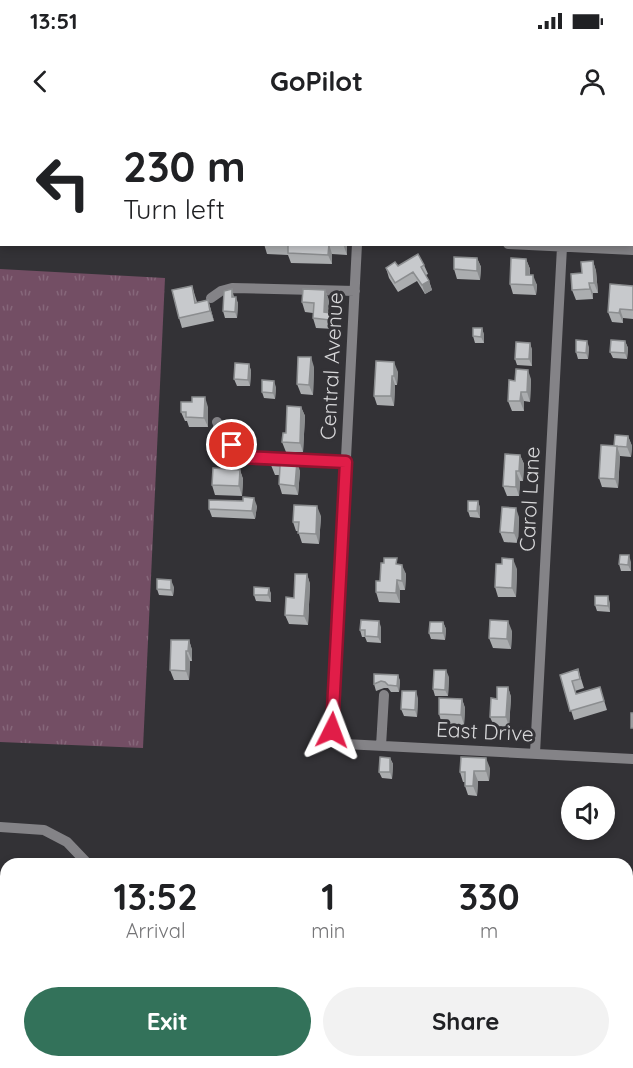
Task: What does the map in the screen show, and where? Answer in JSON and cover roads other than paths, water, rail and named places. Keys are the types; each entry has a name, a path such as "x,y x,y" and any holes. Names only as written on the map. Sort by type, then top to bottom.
{"street":[{"name":"Central Avenue","path":"336,741 332,730 357,246"},
{"path":"544,246 633,250"},
{"name":"Carol Lane","path":"535,753 562,247"},
{"path":"211,298 221,291 232,288 355,291"},
{"path":"217,422 222,433 241,457"},
{"path":"226,467 241,457 346,462"},
{"path":"381,746 384,694"},
{"name":"East Drive","path":"336,741 345,744 633,759"},
{"path":"0,827 44,830 67,842 82,858"}]}
